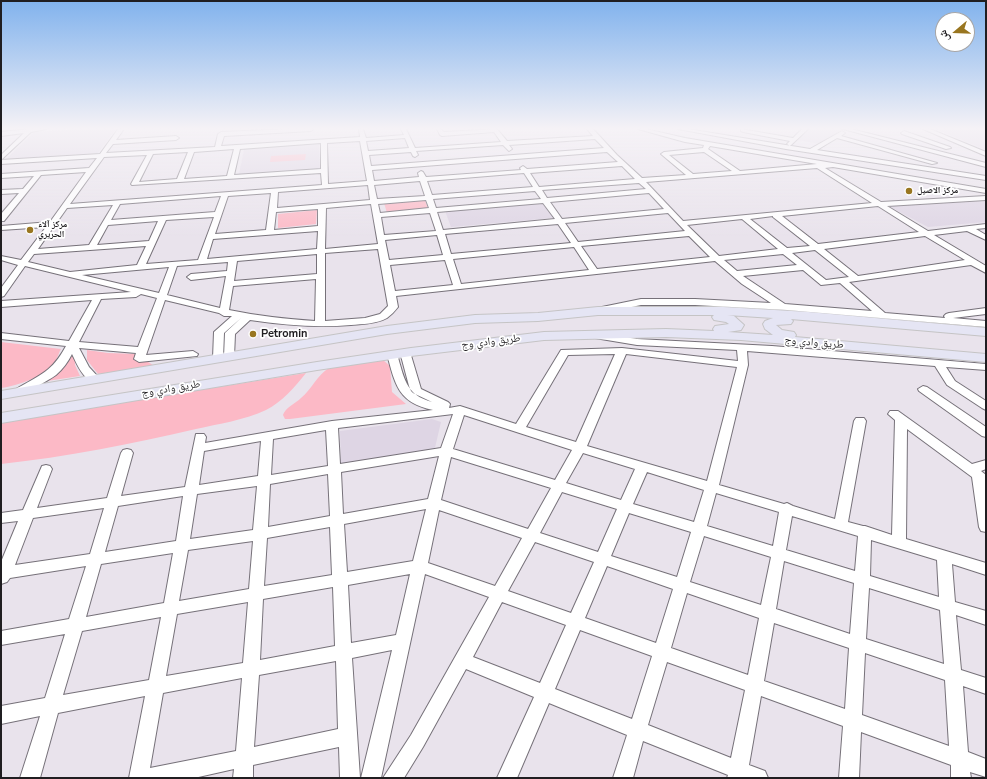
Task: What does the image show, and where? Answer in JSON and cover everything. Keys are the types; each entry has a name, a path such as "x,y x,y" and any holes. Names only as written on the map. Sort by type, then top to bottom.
{"main road":[{"name":"طريق وادي وج","path":"1,395 387,330 475,320 538,317 598,311 723,311 808,316 986,332"},
{"path":"538,317 721,317 730,319 738,325 733,329 632,328 544,336"},
{"path":"967,331 880,330 778,320 769,324 773,330 786,334 900,343 986,358"},
{"name":"طريق وادي وج","path":"1,418 399,354 544,336 666,333 741,336 986,358"}],"street":[{"path":"1,294 95,165"},
{"path":"92,248 106,223 128,195 144,165"},
{"path":"180,181 186,165"},
{"path":"230,177 232,165"},
{"path":"324,165 325,187"},
{"path":"1,258 224,313 284,322 320,324 366,321 383,316 393,307 368,168 401,165"},
{"path":"418,165 458,287"},
{"path":"521,165 595,272"},
{"path":"128,195 225,194 275,191 607,165"},
{"path":"625,165 641,180 692,233 736,274 747,292 787,307"},
{"path":"678,165 691,176"},
{"path":"730,165 738,172"},
{"path":"272,210 538,190 641,180 828,165"},
{"path":"836,165 986,191"},
{"path":"909,165 986,177"},
{"path":"942,165 986,177"},
{"path":"818,166 986,270"},
{"path":"1,176 92,170"},
{"path":"66,206 128,195 180,181 324,170"},
{"path":"1,219 39,174"},
{"path":"1,192 25,191"},
{"path":"270,232 275,191"},
{"path":"377,215 651,191"},
{"path":"202,262 225,194"},
{"path":"682,223 881,204 986,198"},
{"path":"320,324 322,206"},
{"path":"1,209 10,208"},
{"path":"65,274 321,251 440,232 670,211"},
{"path":"106,223 218,214"},
{"path":"776,215 857,279"},
{"path":"745,218 824,283 972,262"},
{"path":"140,267 163,219"},
{"path":"1,228 53,224"},
{"path":"391,294 785,251 986,226"},
{"path":"211,237 322,228"},
{"path":"968,228 986,238"},
{"path":"386,264 692,233"},
{"path":"31,252 152,243"},
{"path":"224,313 233,259"},
{"path":"174,264 139,359 193,354"},
{"path":"736,274 804,267"},
{"path":"191,277 230,273"},
{"path":"229,284 321,276"},
{"path":"843,281 882,315"},
{"path":"733,304 747,292"},
{"path":"1,304 146,294"},
{"path":"20,391 52,373 63,362 98,297"},
{"path":"598,311 641,302 733,304 787,307 986,324"},
{"path":"931,319 986,310"},
{"path":"224,358 230,333 243,316"},
{"path":"594,335 637,342 742,347 986,367"},
{"path":"1,336 142,350"},
{"path":"72,344 79,355 86,372 95,379"},
{"path":"623,778 712,486 743,365 742,347"},
{"path":"519,429 565,352 622,351 743,365"},
{"path":"393,778 417,741 580,447 622,351"},
{"path":"399,354 403,391 410,398 429,406 460,410 519,429 865,531 986,569"},
{"path":"938,363 951,383 986,406"},
{"path":"923,389 986,433"},
{"path":"139,778 200,443 268,436 332,425 460,410"},
{"path":"371,778 446,451 460,410"},
{"path":"899,542 897,417 980,473 986,527"},
{"path":"841,524 860,421"},
{"path":"332,425 350,778"},
{"path":"243,778 268,436"},
{"path":"1,518 192,491 446,451 986,618"},
{"path":"30,778 127,453"},
{"path":"507,778 643,466"},
{"path":"2,576 46,469"},
{"path":"2,576 95,559 261,534 434,503 986,686"},
{"path":"738,774 787,508"},
{"path":"849,778 865,531"},
{"path":"944,556 961,778"},
{"path":"1,638 420,566 986,768"},
{"path":"1,715 402,641"},
{"path":"462,660 638,730 738,774 758,778"},
{"path":"150,778 348,736"}],"shaded area":[{"path":"241,165 320,165 320,169 317,170 239,174"},
{"path":"425,200 428,209 387,213 384,203"},
{"path":"986,201 986,222 928,227 892,208 893,206"},
{"path":"542,202 553,218 451,227 445,211"},
{"path":"317,210 316,224 278,228 278,214"},
{"path":"1,342 61,349 57,359 39,376 16,385 1,388"},
{"path":"87,350 108,353 137,354 154,366 98,374 87,360"},
{"path":"75,353 75,365 80,376 47,381"},
{"path":"377,359 383,360 390,366 392,392 406,404 285,419 283,415 284,412 299,400 321,374 329,368"},
{"path":"306,373 293,389 272,407 249,416 172,435 99,450 1,464 1,422"},
{"path":"432,419 441,422 434,452 341,464 340,431"}],"place":[{"name":"مركز الاصيل","path":"909,191"},
{"name":"مركز آلاء الحريري","path":"30,230"},
{"name":"Petromin","path":"253,334"}]}
